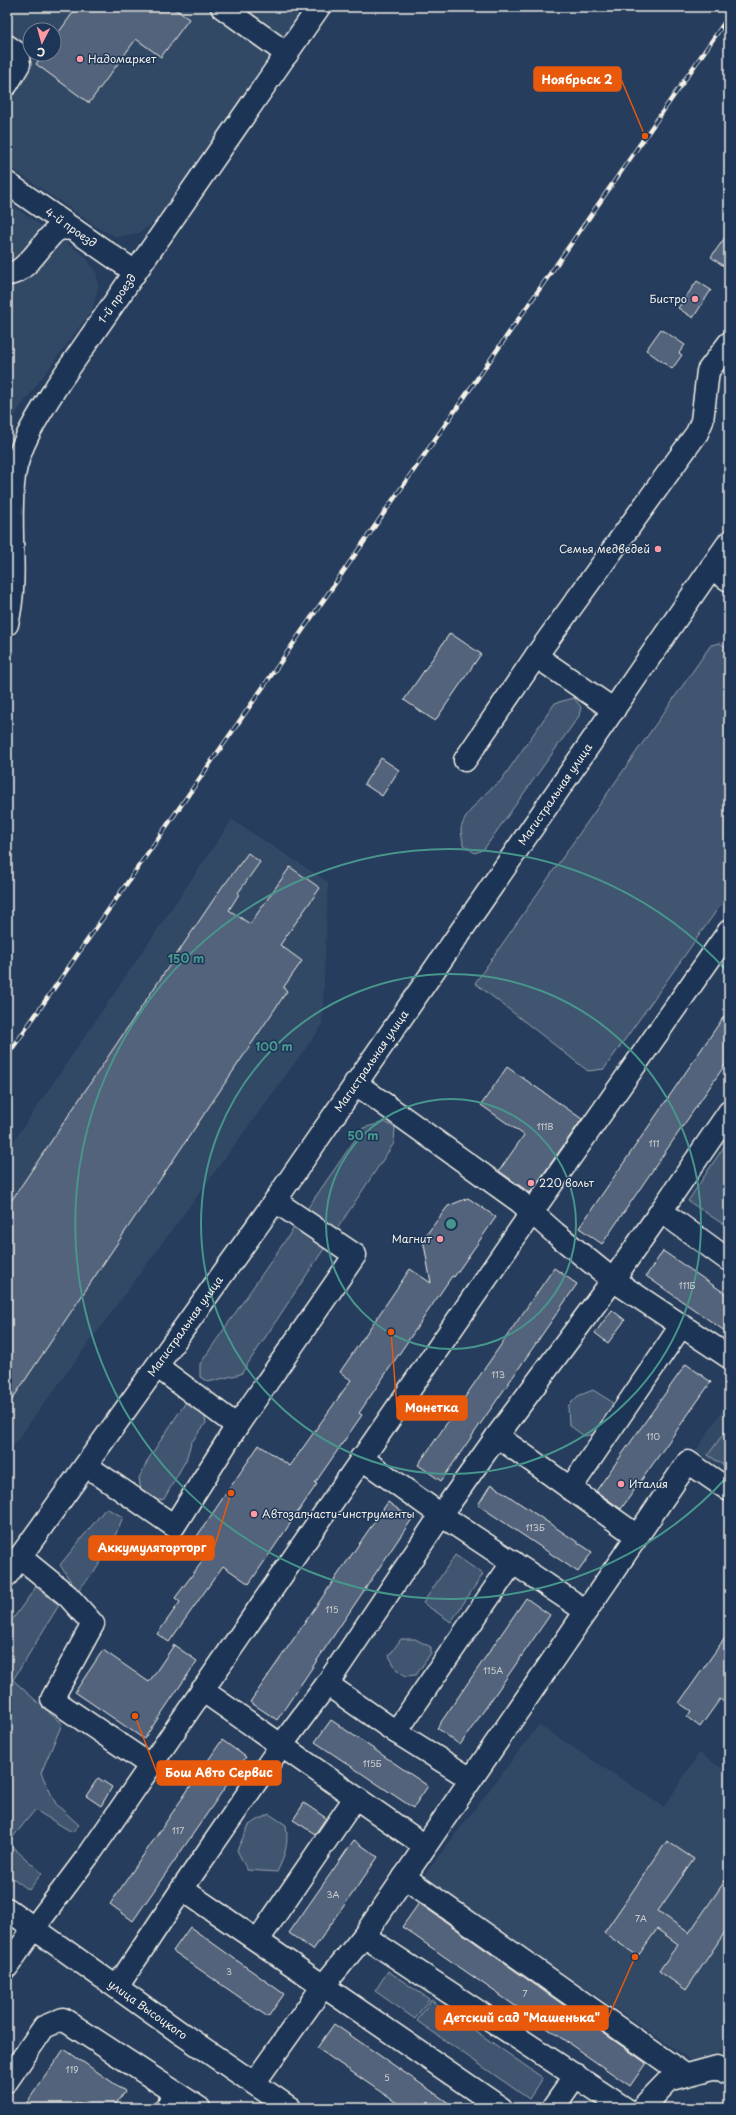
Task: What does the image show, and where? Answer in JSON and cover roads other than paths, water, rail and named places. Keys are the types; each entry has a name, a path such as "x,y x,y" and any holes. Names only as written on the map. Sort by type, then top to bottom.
{"street":[{"path":"222,7 287,54"},
{"name":"1-й проезд","path":"7,624 10,597 12,495 14,475 22,450 58,384 320,7"},
{"path":"7,46 17,53 19,64 7,84"},
{"name":"4-й проезд","path":"7,184 51,224 73,229 135,272"},
{"path":"7,274 11,274 30,261 41,250 51,224"},
{"path":"465,760 536,656 696,433 702,421 708,371 729,343"},
{"name":"Магистральная улица","path":"7,1575 158,1367 275,1201 729,542"},
{"path":"711,568 729,580"},
{"path":"536,656 614,710"},
{"path":"8,1964 91,1852 361,1458 532,1212 726,944"},
{"path":"355,1083 520,1201 554,1233 613,1280 729,1357"},
{"path":"117,1987 182,1889 280,1747 327,1684 441,1515 497,1436 613,1280 729,1112"},
{"path":"87,1466 174,1526 237,1426 355,1255 275,1201"},
{"path":"661,1212 728,1259"},
{"path":"570,1489 681,1326"},
{"path":"158,1367 237,1426"},
{"path":"497,1436 637,1536"},
{"path":"361,1458 441,1515 586,1611"},
{"path":"254,2083 324,1985 364,1936 688,1462 729,1490"},
{"path":"20,1557 68,1596 93,1624 52,1698 150,1765"},
{"path":"396,1732 513,1562"},
{"path":"327,1684 396,1732 471,1780"},
{"path":"202,1690 280,1747 425,1846"},
{"path":"258,1940 355,1798"},
{"path":"404,1877 685,2076"},
{"path":"182,1889 324,1985 501,2108"},
{"name":"улица Высоцкого","path":"7,1909 290,2108"},
{"path":"364,1936 624,2108"},
{"path":"7,2081 44,2027 62,2019 171,2101 199,2108"},
{"path":"642,2108 669,2080 717,2067 729,2074"},
{"path":"553,2108 576,2075"}],"railway":[{"path":"7,1056 729,16"}],"place":[{"name":"Надомаркет","path":"80,59"},
{"name":"Ноябрьск 2","path":"645,136"},
{"name":"Бистро","path":"695,299"},
{"name":"Семья медведей","path":"658,549"},
{"name":"220 вольт","path":"531,1183"},
{"name":"Магнит","path":"440,1239"},
{"name":"Монетка","path":"391,1332"},
{"name":"Италия","path":"621,1484"},
{"name":"Аккумуляторторг","path":"231,1493"},
{"name":"Автозапчасти-инструменты","path":"254,1514"},
{"name":"Бош Авто Сервис","path":"135,1716"},
{"name":"Детский сад \"Машенька\"","path":"635,1957"}]}
